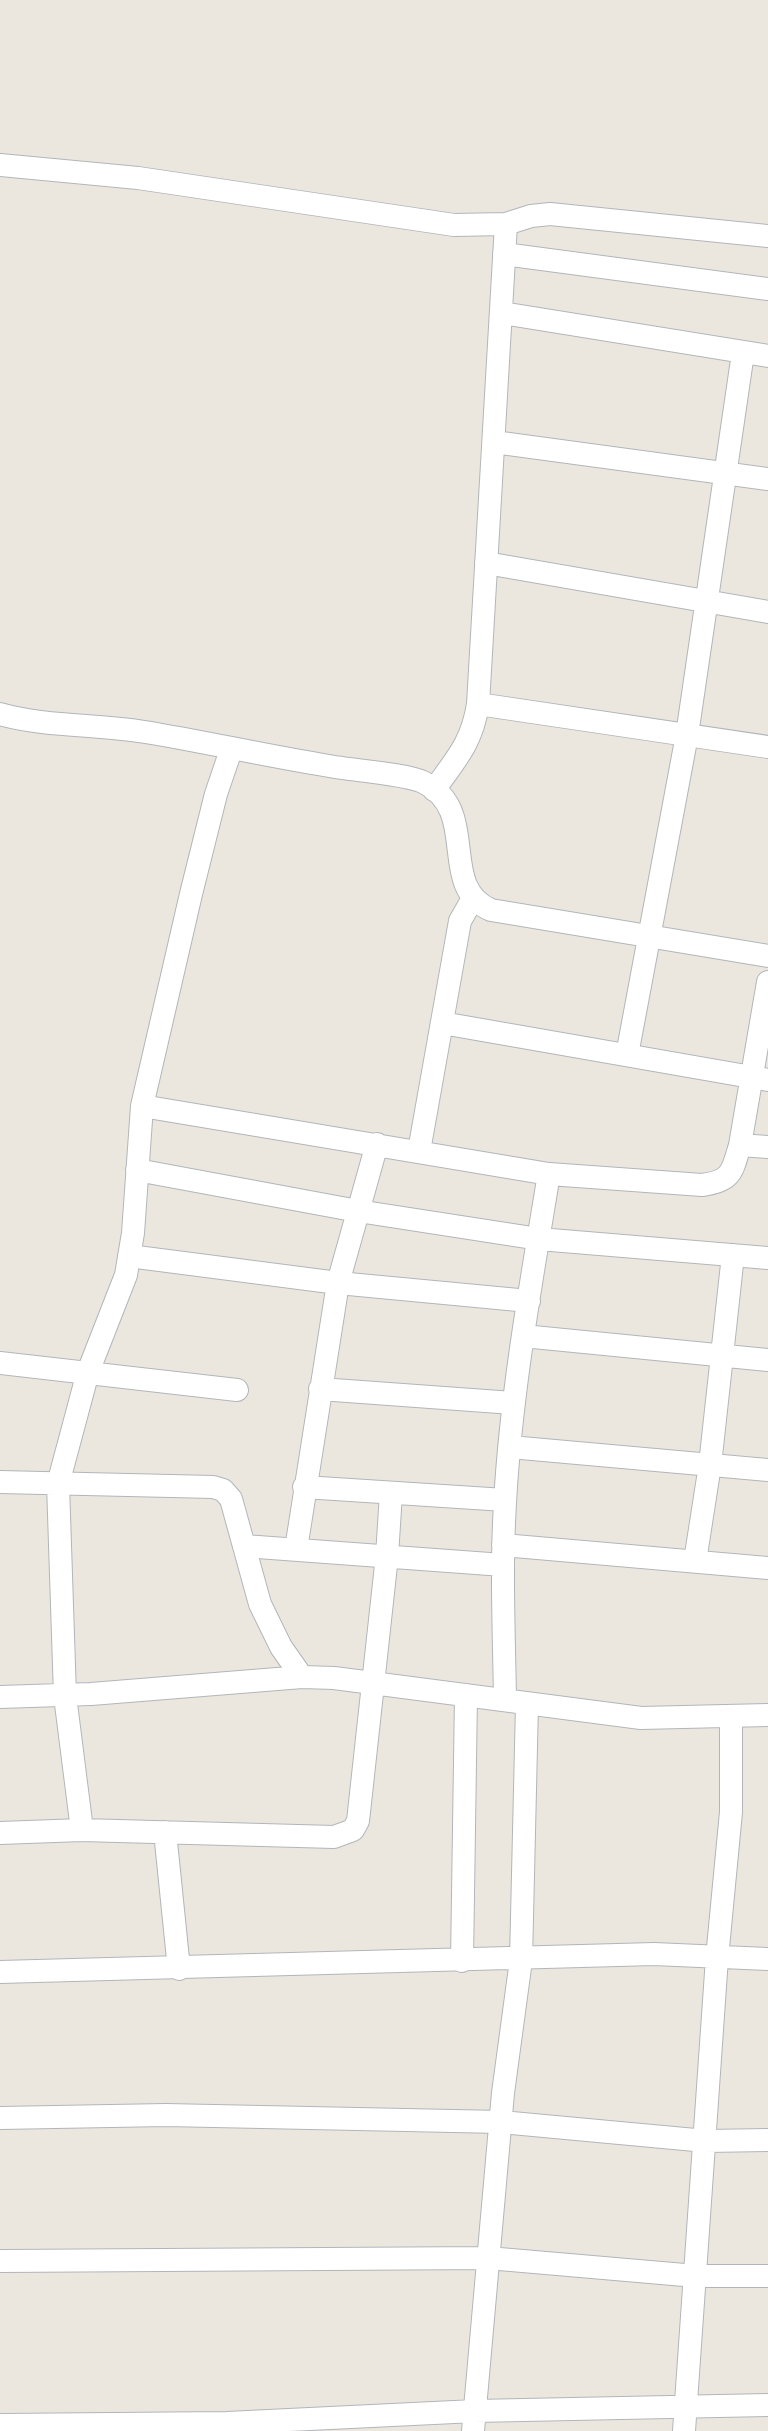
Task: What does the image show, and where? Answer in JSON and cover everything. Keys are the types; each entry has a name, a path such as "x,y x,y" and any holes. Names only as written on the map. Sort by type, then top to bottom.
{"street":[{"path":"0,165 138,178 454,225 506,224 531,216 550,214 768,236"},
{"path":"434,790 468,743 474,728 478,704 506,224"},
{"path":"504,254 768,289"},
{"path":"502,313 768,356"},
{"path":"627,1055 687,735 743,352"},
{"path":"494,442 768,479"},
{"path":"486,563 768,612"},
{"path":"478,704 768,747"},
{"path":"0,714 144,732 231,750 421,781 449,803 455,819 466,890 472,900 491,910 768,956"},
{"path":"82,1830 65,1696 58,1484 88,1372 126,1275 134,1233 142,1106 193,883 216,794 231,750"},
{"path":"419,1151 460,921 472,900"},
{"path":"142,1106 549,1174 702,1185 727,1179 733,1168 760,1078 768,982"},
{"path":"442,1023 760,1078"},
{"path":"296,1549 338,1283 377,1144"},
{"path":"740,1145 768,1148"},
{"path":"137,1170 358,1211 538,1239 768,1258"},
{"path":"474,2421 501,2122 521,1960 516,1701 503,1555 505,1500 513,1403 549,1174"},
{"path":"695,1561 710,1465 733,1255"},
{"path":"129,1256 338,1283 529,1301"},
{"path":"523,1336 768,1360"},
{"path":"0,1363 237,1390"},
{"path":"320,1389 513,1403"},
{"path":"510,1447 768,1470"},
{"path":"0,1482 213,1487 223,1490 231,1499 260,1604 281,1647 302,1677"},
{"path":"304,1487 505,1500"},
{"path":"0,1833 82,1830 334,1837 353,1830 358,1821 374,1685 391,1493"},
{"path":"244,1546 387,1556 503,1555 695,1561 768,1568"},
{"path":"0,1697 65,1696 302,1677 334,1678 641,1718 768,1715"},
{"path":"462,1961 466,1695"},
{"path":"684,2431 717,1958 731,1812 731,1717"},
{"path":"165,1832 179,1969"},
{"path":"0,1972 179,1969 333,1962 521,1960 654,1954 768,1959"},
{"path":"0,2118 166,2115 501,2122 706,2141 768,2140"},
{"path":"0,2261 488,2258 696,2276 768,2276"},
{"path":"0,2425 474,2421 687,2406 768,2405"}]}
